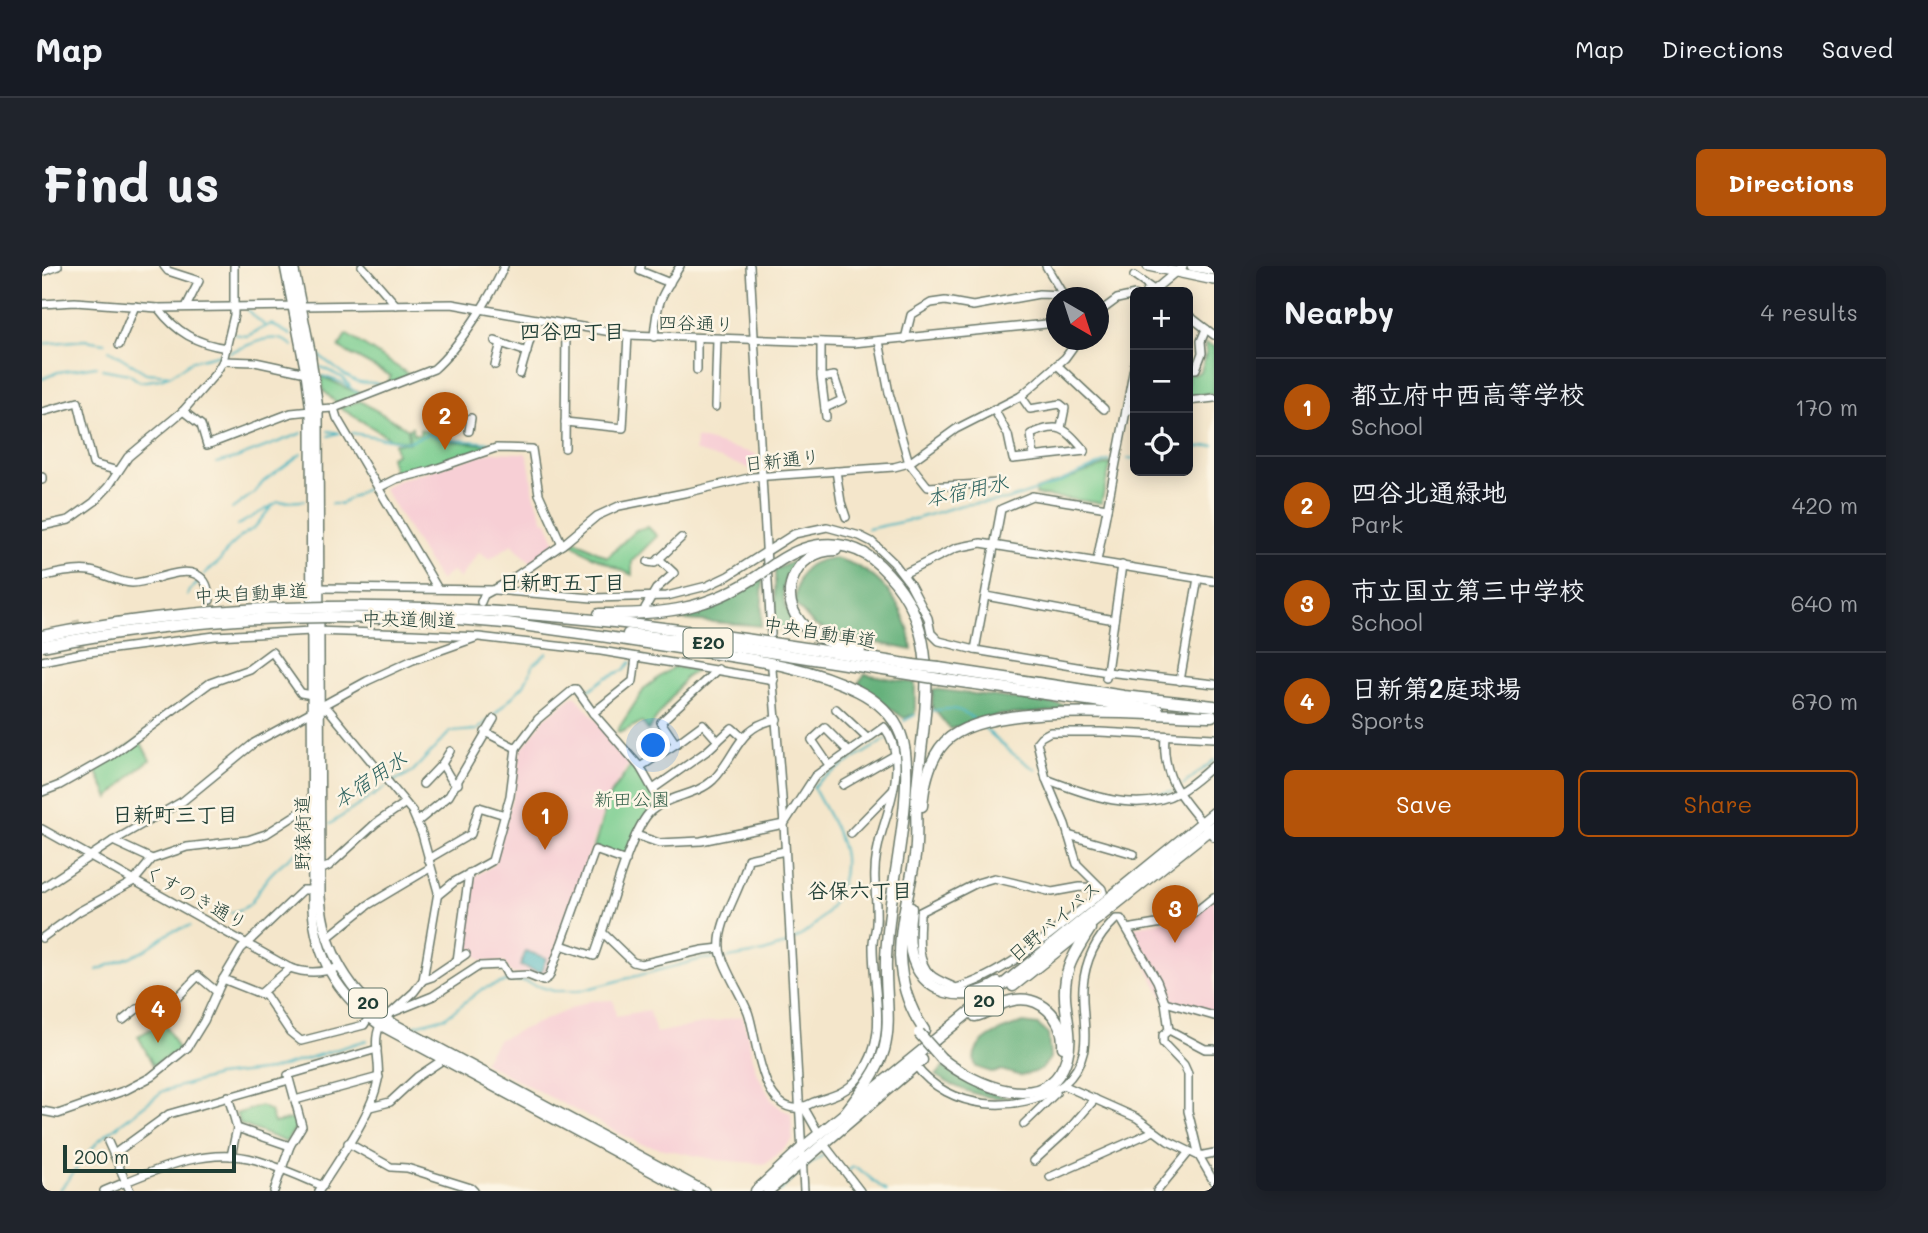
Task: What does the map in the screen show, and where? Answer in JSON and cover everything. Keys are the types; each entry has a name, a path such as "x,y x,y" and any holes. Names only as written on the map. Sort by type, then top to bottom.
{"highway":[{"path":"504,611 637,614 669,612 720,598 800,550 821,544 838,544 852,548 868,555 883,568 911,605 922,636 926,669 926,706 916,837 901,931 900,963 907,996 922,1032"},
{"path":"903,817 909,797 921,698 919,648 910,617 899,594 886,578 861,557 841,550 826,550 802,563 793,575 789,591 795,615 807,629 828,641 914,670"},
{"name":"中央自動車道","path":"42,646 146,629 369,606 504,611 611,621 776,642 914,670"},
{"name":"中央自動車道","path":"42,636 191,614 328,612 500,622 683,640 1124,696 1213,713"},
{"path":"500,622 745,658 821,676 858,691 884,709 895,723 902,738 906,762 903,817 886,947 888,1024 884,1049 872,1075 845,1113"},
{"path":"916,837 920,830 923,795 931,762 945,742 978,723 1054,714 1213,713"},
{"name":"日野バイパス","path":"756,1191 801,1149 821,1139 1210,829 1214,813"},
{"name":"日野バイパス","path":"768,1191 801,1161 845,1113 1011,979 1104,892 1210,829"},
{"path":"911,880 914,886 909,923 910,945 915,964 925,980 941,991 961,996 976,994 1011,979"},
{"path":"890,911 898,987 908,1015 956,1070 981,1083 1008,1091 1031,1090 1052,1080 1066,1061 1069,1046 1064,989 1067,971 1077,947 1096,919"},
{"path":"943,1056 975,1075 1013,1086 1029,1085 1041,1080 1053,1071 1059,1062 1063,1046 1061,1030 1055,1016 1045,1007 1018,999 1004,1003 985,1015 975,1016"}],"main road":[{"name":"野猿街道","path":"285,266 297,307 314,410 319,587 312,695 316,710 312,810 313,890 316,934 321,954 349,1000 369,1017 386,1018 704,1191"},
{"name":"野猿街道","path":"293,266 306,373 314,410 316,710 321,910 327,938 339,967 362,997 386,1018 444,1059 688,1191"},
{"path":"1148,266 1180,269 1214,280"},
{"path":"1192,266 1214,270"}],"street":[{"path":"42,272 58,266"},
{"path":"164,266 168,271 199,281 186,307"},
{"path":"362,266 396,305"},
{"path":"183,411 201,425 207,445 291,413 334,408 434,369 446,358 480,309 504,266"},
{"path":"641,266 640,271 670,282"},
{"path":"654,337 656,308 680,266"},
{"path":"750,266 771,634"},
{"path":"1046,266 1059,287"},
{"path":"42,526 57,524 74,517 103,492 134,451 183,411 216,373 223,361 235,307 237,267"},
{"path":"1157,287 1180,269"},
{"path":"1134,276 1147,287"},
{"path":"905,339 911,315 931,303 945,301 973,306 1046,295"},
{"path":"1109,304 1130,296"},
{"name":"四谷通り","path":"42,304 75,302 158,308 452,304 628,335 853,343 1046,324"},
{"path":"119,345 135,306"},
{"path":"158,308 170,322 196,342 226,348"},
{"path":"520,374 536,319"},
{"path":"1193,319 1214,335"},
{"path":"565,448 566,324"},
{"path":"1193,369 1196,369 1200,362 1201,341 1206,329"},
{"path":"565,422 623,428 628,335"},
{"path":"697,339 697,370"},
{"path":"715,407 717,340"},
{"path":"879,341 889,393 909,463 928,487 999,483"},
{"path":"495,365 498,342 527,352"},
{"path":"821,342 826,418"},
{"path":"909,463 948,433 1021,396 1069,350"},
{"path":"223,361 248,361 306,373"},
{"path":"1056,365 1104,409"},
{"path":"822,378 834,376 842,400 825,408"},
{"path":"1097,561 1130,389"},
{"path":"1021,396 1030,409 1060,404 1065,408 1061,428"},
{"path":"1193,400 1214,398"},
{"path":"42,412 78,402 93,464 118,471"},
{"path":"334,408 337,418 438,589"},
{"path":"994,409 1008,435 1013,459 1085,451 1061,428 1053,426 1031,434 1034,456"},
{"path":"1126,411 1130,410"},
{"path":"469,431 471,418"},
{"path":"378,488 396,479 429,471 496,448 532,449 539,494 562,545"},
{"name":"日新通り","path":"481,602 484,595 562,545 597,516 619,506 762,475 909,463"},
{"path":"836,471 846,517"},
{"path":"975,650 1001,509 1032,496 1107,508"},
{"path":"319,587 495,590 593,598 650,598 708,586 794,534 827,527 843,530 872,542 903,574 923,608 935,638 946,644 1106,675 1214,684"},
{"path":"648,562 655,563 681,538"},
{"path":"903,574 956,548 994,543 1214,581"},
{"path":"648,608 656,589 674,573 659,559"},
{"path":"1106,675 1122,565"},
{"path":"42,577 60,572 90,571 128,583 146,582 190,572 207,582 210,600"},
{"path":"1180,681 1198,578"},
{"path":"986,597 1114,620"},
{"name":"中央道側道","path":"42,661 179,639 316,631 479,633 774,680"},
{"path":"42,888 183,801 254,743 412,660 479,633"},
{"path":"593,713 633,681 645,646"},
{"path":"42,792 60,785 111,756 210,683 249,669 272,652 301,693 312,695"},
{"path":"676,744 661,722 718,669"},
{"path":"772,669 801,1107 804,1191"},
{"path":"438,895 492,861 505,814 516,748 538,719 574,689 640,767 661,804"},
{"path":"836,709 868,739"},
{"path":"316,710 329,710 417,822 438,895 423,980"},
{"path":"417,822 440,805 458,784 494,719"},
{"path":"561,945 594,956 626,861 646,816 661,804 700,789 713,780 742,737 756,725 776,719"},
{"path":"1100,732 1101,723"},
{"path":"640,767 703,724 718,741"},
{"path":"636,835 659,843 701,841 783,824 812,779 884,727 893,738 894,789 881,833 874,877 876,923 873,943 879,1014 875,1047 869,1062 849,1089 801,1107 784,1103 775,1097 763,1077 750,1017 741,993 723,962 720,948 723,929 746,873 748,859 785,851"},
{"path":"653,789 732,728 742,737"},
{"path":"830,765 812,740 825,728 849,752"},
{"path":"485,732 516,748"},
{"path":"1104,892 1077,864 1046,779 1037,742 1050,733 1100,732 1214,738"},
{"path":"1165,736 1165,763 1178,793 1210,829"},
{"path":"423,783 442,764 450,751"},
{"path":"843,785 895,755"},
{"path":"442,764 452,781 458,784"},
{"path":"1046,779 1107,799 1139,802 1178,793 1214,765"},
{"path":"851,833 894,789"},
{"path":"320,870 329,866 376,823 404,804"},
{"path":"428,859 471,834 479,807 505,814"},
{"path":"42,939 78,912 134,881 152,859 187,847 248,840 266,834 302,811 312,810"},
{"name":"くすのき通り","path":"42,829 290,968 303,972 339,967"},
{"path":"1068,835 1134,854"},
{"path":"113,842 152,859"},
{"path":"386,1018 433,996 480,966 502,965 508,976 528,975 543,981 550,977 595,850 626,861"},
{"path":"327,938 368,905 430,868"},
{"path":"457,961 469,873"},
{"path":"994,878 1052,892 1080,887 1104,892 1034,946 970,984 956,988 930,975 923,962 919,947 920,912 977,883 994,878"},
{"path":"42,1111 58,1114 126,1090 151,1077 192,1042 233,959 303,890 313,890"},
{"path":"1127,929 1183,918 1193,914 1214,897"},
{"path":"1024,1124 1077,1069 1084,1051 1087,1029 1083,989 1090,956 1101,934 1116,919 1121,919 1157,981 1165,1002 1169,1030"},
{"path":"603,933 633,962 641,964 720,948"},
{"path":"458,945 480,966"},
{"path":"104,1191 183,1161 205,1156 255,1160 321,1188 370,1107 379,1077 377,1032 386,1018 423,980 466,954"},
{"path":"261,993 290,968"},
{"path":"123,1020 137,1009 170,1005 198,976 217,992"},
{"path":"223,979 261,993 276,1008 290,1032 301,1041 364,1025 369,1017"},
{"path":"1165,1002 1214,1016"},
{"path":"1169,1030 1205,1048 1214,1049"},
{"path":"1169,1030 1163,1035 1163,1043 1184,1065 1188,1074 1188,1111 1199,1156 1214,1182"},
{"path":"274,1191 290,1146 302,1126 288,1075 377,1049"},
{"path":"370,1107 390,1102 417,1077 444,1059"},
{"path":"915,1065 938,1087 976,1102 1003,1105 1026,1102 1043,1097 1060,1087 1137,1118 1189,1152 1199,1156 1214,1153"},
{"path":"295,1100 379,1077"},
{"path":"114,1154 169,1114 289,1080"},
{"path":"228,1096 237,1128 231,1156"},
{"path":"1034,1161 1070,1128 1095,1099"},
{"path":"801,1107 860,1191"},
{"path":"237,1128 290,1146"},
{"path":"1050,1177 1154,1131"},
{"path":"108,1142 130,1191"},
{"path":"348,1143 391,1167 407,1168 474,1191"},
{"path":"1157,1191 1189,1152"}],"shaded area":[{"path":"696,438 756,454 756,472 695,451"},
{"path":"492,452 525,453 528,457 534,494 556,543 531,563 512,544 490,559 479,552 459,579 452,571 440,581 383,488 396,481"},
{"path":"575,695 631,761 608,797 548,975 544,978 511,973 504,962 481,961 465,943 475,876 494,865 514,790 521,750 545,718"},
{"path":"1214,897 1214,1016 1165,1002 1127,929 1193,914"},
{"path":"613,1000 616,1016 649,1010 656,1033 743,1016 756,1071 772,1101 791,1113 793,1140 766,1164 717,1160 640,1144 483,1062 497,1040 589,1001"}],"green space":[{"path":"346,334 410,375 387,384 391,376 339,348"},
{"path":"1205,343 1214,347 1214,393 1193,395 1193,375 1201,371 1206,354"},
{"path":"321,376 361,392 362,395 336,403 324,391"},
{"path":"360,401 408,429 408,441 391,439 339,407"},
{"path":"412,427 413,434 420,434 420,429 449,438 450,441 490,445 430,467 395,475 390,457 396,454 394,443 409,443 409,430"},
{"path":"1111,463 1101,503 1036,495 1036,490"},
{"path":"648,527 657,536 632,561 632,575 588,554 572,543 576,540 607,557 636,530"},
{"path":"800,558 787,576 783,595 788,613 801,631 775,629 775,570"},
{"path":"834,558 864,570 888,591 904,618 912,650 839,635 814,625 795,604 800,577 804,571 815,562"},
{"path":"763,575 761,626 675,619 719,602"},
{"path":"673,667 697,670 685,678 648,730 642,722 619,733 617,731 645,688"},
{"path":"865,674 915,683 915,714 904,718 859,687"},
{"path":"933,689 1097,709 999,715 950,729 932,707"},
{"path":"139,739 150,760 109,798 95,768"},
{"name":"新田公園","path":"634,761 656,799 624,857 594,847 609,797"},
{"path":"164,1022 179,1051 153,1065 138,1036"},
{"path":"1023,1023 1038,1025 1048,1034 1050,1058 1041,1070 1021,1076 1001,1070 994,1073 976,1067 974,1058 981,1043 997,1033"},
{"path":"943,1067 985,1089 1012,1098 982,1096 954,1086 936,1076"},
{"path":"261,1106 270,1111 274,1123 296,1118 298,1124 286,1142 240,1124 236,1114"}],"water":[{"path":"526,951 546,958 541,973 520,966"}],"waterway":[{"path":"247,310 264,325"},
{"path":"233,334 247,336 271,324 291,335"},
{"path":"230,352 271,339 286,341 293,346"},
{"path":"42,344 85,340 105,343"},
{"path":"109,350 146,373 170,375"},
{"path":"102,369 129,374 140,382 160,379 192,361 220,354"},
{"path":"318,354 355,381 383,385"},
{"path":"42,379 58,372 96,366"},
{"path":"321,367 343,378 350,386"},
{"path":"323,376 341,382 360,394 365,392"},
{"path":"328,431 340,433"},
{"path":"216,463 302,433"},
{"path":"329,436 339,433"},
{"path":"352,433 407,442 428,434 445,439 493,443"},
{"name":"本宿用水","path":"1193,448 1214,445"},
{"path":"232,509 301,454"},
{"name":"本宿用水","path":"868,529 962,505 1007,500 1052,485 1110,460"},
{"path":"331,504 340,504 371,486"},
{"path":"238,525 278,502 304,501"},
{"path":"204,574 218,563 243,535 254,528 272,506"},
{"path":"187,596 199,582"},
{"name":"本宿用水","path":"494,715 524,685 534,664 547,653"},
{"path":"584,694 605,678 624,670 631,662"},
{"path":"931,711 955,709 976,721"},
{"path":"904,721 915,715"},
{"name":"本宿用水","path":"390,783 412,772 450,732 477,730 490,719"},
{"path":"983,727 1036,770"},
{"path":"794,940 824,915 837,894 844,870 840,840 813,787 821,779 887,739"},
{"path":"1183,785 1214,760"},
{"path":"1048,775 1094,792 1141,797 1172,791"},
{"name":"本宿用水","path":"330,824 386,787"},
{"name":"本宿用水","path":"231,913 249,905 272,873 304,846"},
{"name":"本宿用水","path":"97,970 142,952 172,931 190,926"},
{"path":"728,958 764,952 789,943"},
{"path":"416,1025 446,1017 482,989 504,982 522,981 554,991 579,991 702,959 718,958"},
{"path":"59,1191 98,1141 163,1091 217,1076 270,1070 367,1040"},
{"path":"806,1167 826,1153"},
{"path":"831,1159 840,1172"},
{"path":"848,1171 853,1167 859,1169 886,1191"},
{"path":"780,1191 799,1173"}],"tunnel":[{"path":"210,600 215,636"},
{"path":"479,629 481,602"},
{"path":"76,620 82,653"},
{"path":"876,923 906,916"}],"place":[{"name":"四谷北通緑地","path":"445,450"},
{"name":"都立府中西高等学校","path":"545,850"},
{"name":"市立国立第三中学校","path":"1175,943"},
{"name":"日新第2庭球場","path":"158,1043"}],"district":[{"name":"四谷四丁目","path":"572,332"},
{"name":"日新町五丁目","path":"562,583"},
{"name":"日新町三丁目","path":"175,815"},
{"name":"谷保六丁目","path":"860,891"}]}
